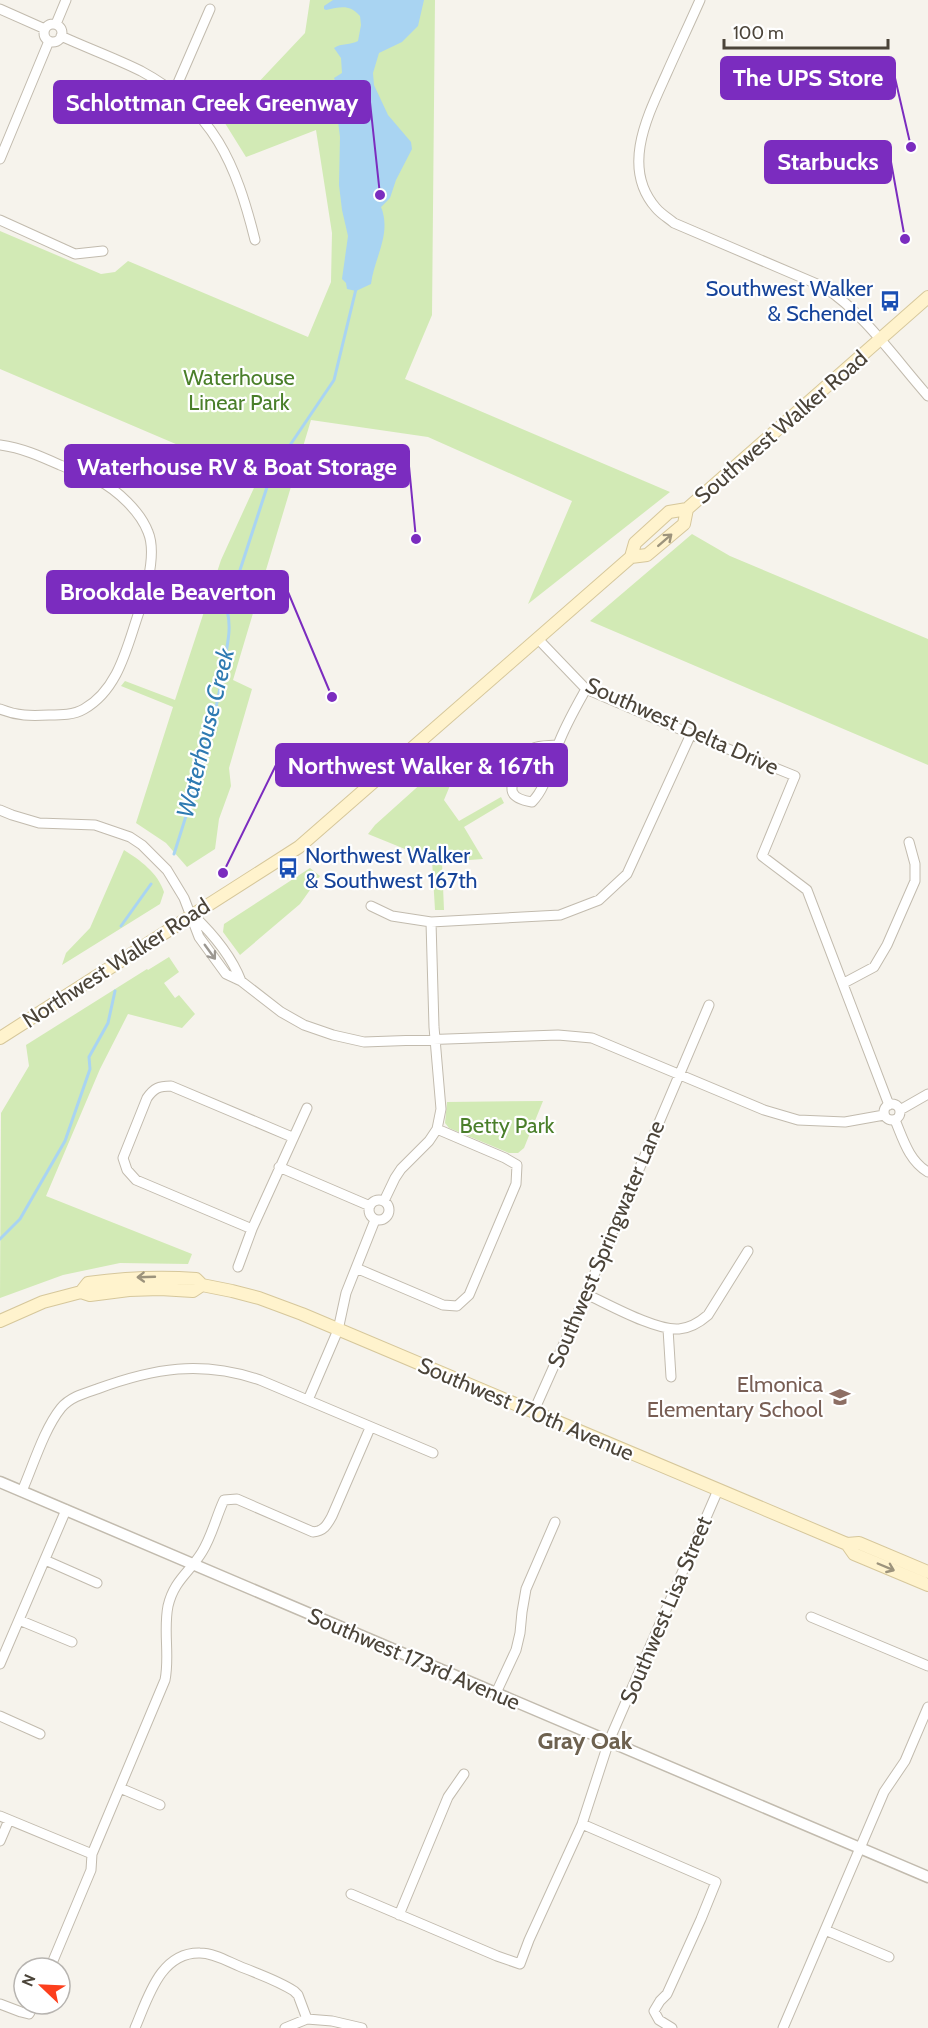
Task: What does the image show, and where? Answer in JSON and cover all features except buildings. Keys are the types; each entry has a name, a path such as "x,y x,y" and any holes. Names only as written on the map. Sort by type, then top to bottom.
{"main road":[{"name":"Southwest Walker Road","path":"538,639 631,557 635,543 669,512 687,508 928,297"},
{"name":"Southwest Walker Road","path":"631,557 647,555 684,524 687,508"},
{"name":"Northwest Walker Road","path":"0,1038 299,847 538,639"},
{"name":"Southwest 170th Avenue","path":"0,1321 43,1302 81,1292 88,1283 144,1277 196,1279 202,1285 259,1298 848,1544 859,1543 928,1572"},
{"name":"Southwest 170th Avenue","path":"848,1544 854,1554 928,1586"}],"street":[{"path":"56,24 66,0"},
{"path":"700,0 652,104 642,133 638,154 639,170 646,194 657,210 674,223 824,287 843,301 928,396"},
{"path":"0,9 45,29"},
{"path":"174,92 210,9"},
{"path":"56,24 61,30 61,36 56,41 49,41 45,37 45,29 48,25 56,24"},
{"path":"61,36 141,71 174,92 208,126 224,149 237,176 255,240"},
{"path":"0,159 49,41"},
{"path":"0,220 75,254 103,251"},
{"path":"0,445 25,450 98,480 111,488 141,519 149,532 151,547 147,582 121,667 97,699 84,709 66,714 24,716 0,709"},
{"name":"Southwest Delta Drive","path":"538,639 586,688 795,776 762,856 807,890 889,1105"},
{"path":"557,746 535,747 523,756 510,786 512,793 520,800 532,802 538,796 557,746 586,688"},
{"path":"370,906 392,916 431,922 560,915 599,900 627,874 691,734"},
{"path":"0,810 39,822 95,825 130,837 167,870 192,914 199,937 226,974 241,981 281,1012 304,1025 364,1042 558,1035 592,1038 765,1110 798,1120 845,1122 884,1115"},
{"path":"844,983 874,967 888,945 915,881 915,864 909,842"},
{"path":"384,1201 401,1169 429,1141 437,1129 441,1109 435,1040 431,922"},
{"name":"Southwest Springwater Lane","path":"533,1413 710,1005"},
{"path":"252,1229 136,1180 127,1170 123,1158 126,1147 147,1098 160,1086 171,1086 292,1137"},
{"path":"900,1110 928,1094"},
{"path":"889,1105 895,1105 900,1110 895,1120 888,1120 884,1115 884,1109 889,1105"},
{"path":"238,1267 252,1229 307,1108"},
{"path":"895,1120 908,1152 928,1172"},
{"path":"356,1268 443,1305 458,1306 469,1295 516,1184 517,1165 506,1158 437,1129"},
{"path":"279,1167 370,1206"},
{"path":"375,1200 384,1201 389,1206 389,1214 383,1220 375,1220 369,1214 370,1206 375,1200"},
{"path":"308,1400 338,1330 346,1293 375,1220"},
{"path":"586,1294 668,1329 692,1326 708,1315 748,1251"},
{"path":"668,1329 672,1377"},
{"path":"22,1491 49,1428 62,1406 77,1396 133,1376 182,1368 229,1372 260,1380 433,1454"},
{"path":"55,1956 91,1870 92,1854 165,1680 168,1666 167,1620 169,1605 178,1580 203,1551 224,1500 237,1499 313,1532 320,1531 333,1516 370,1428"},
{"name":"Southwest 173rd Avenue","path":"0,1482 928,1877"},
{"name":"Southwest Lisa Street","path":"399,1915 520,1964 582,1824 609,1741 718,1490"},
{"path":"0,1664 66,1510"},
{"path":"496,1693 516,1650 526,1589 555,1522"},
{"path":"45,1560 97,1583"},
{"path":"812,1617 928,1666"},
{"path":"19,1620 72,1642"},
{"path":"783,2028 884,1792 905,1761 928,1707"},
{"path":"0,1716 40,1734"},
{"path":"351,1894 399,1915 448,1797 464,1774"},
{"path":"120,1788 160,1804"},
{"path":"0,1841 4,1818 92,1854"},
{"path":"582,1824 716,1882 702,1919 667,1994 654,2012 659,2020 672,2028"},
{"path":"825,1930 889,1957"},
{"path":"135,2028 155,1981 171,1962 186,1955 201,1952 218,1957 294,1990 307,2019"},
{"path":"285,2028 307,2019 332,2021 362,2028"}],"green space":[{"name":"Waterhouse Linear Park","path":"310,0 435,0 432,315 405,379 670,492 528,604 572,501 428,437 311,420 233,680 252,689 229,768 231,786 219,819 215,849 187,867 166,843 136,823 173,707 121,686 125,681 175,700 221,560 258,479 0,369 0,231 101,274 115,272 128,261 308,337 331,282 332,233 316,130 246,157 223,120 305,33"},
{"path":"692,534 730,556 928,639 928,765 590,621"},
{"path":"456,743 466,747 444,800 459,821 501,797 504,803 464,827 483,859 442,862 444,910 435,910 432,860 368,834 375,825 454,754"},
{"path":"124,850 153,873 161,885 164,892 160,904 62,965 66,953 90,928"},
{"path":"310,868 320,876 300,904 240,955 223,932 224,924"},
{"path":"169,957 179,972 164,983 175,998 179,995 195,1014 182,1028 128,1014 100,1069 46,1196 192,1254 188,1264 120,1263 63,1275 0,1298 1,1113 29,1066 26,1045"},
{"name":"Betty Park","path":"543,1101 524,1148 518,1153 509,1153 449,1128 445,1123 447,1102"}],"water":[{"path":"333,0 424,0 418,26 402,42 379,53 373,73 374,85 388,115 411,142 412,149 396,180 390,198 381,207 384,217 383,236 371,284 356,291 347,289 342,279 348,236 339,185 340,137 337,106 341,96 334,78 342,73 341,58 334,48 358,41 361,25 360,16 352,10 344,7 324,9 324,6"}],"waterway":[{"name":"Waterhouse Creek","path":"174,854 215,713 228,637 227,610 269,481 282,457 334,380 356,289"},
{"name":"Waterhouse Creek","path":"121,926 151,884"},
{"name":"Waterhouse Creek","path":"0,1239 20,1219 65,1141 90,1069 89,1057 108,1023 115,991"}],"place":[{"name":"The UPS Store","path":"911,147"},
{"name":"Schlottman Creek Greenway","path":"380,195"},
{"name":"Starbucks","path":"905,239"},
{"name":"Southwest Walker & Schendel","path":"890,301"},
{"name":"Waterhouse RV & Boat Storage","path":"416,539"},
{"name":"Brookdale Beaverton","path":"332,697"},
{"name":"Northwest Walker & Southwest 167th","path":"288,868"},
{"name":"Northwest Walker & 167th","path":"223,873"},
{"name":"Elmonica Elementary School","path":"840,1397"}],"district":[{"name":"Gray Oak","path":"585,1740"}]}
